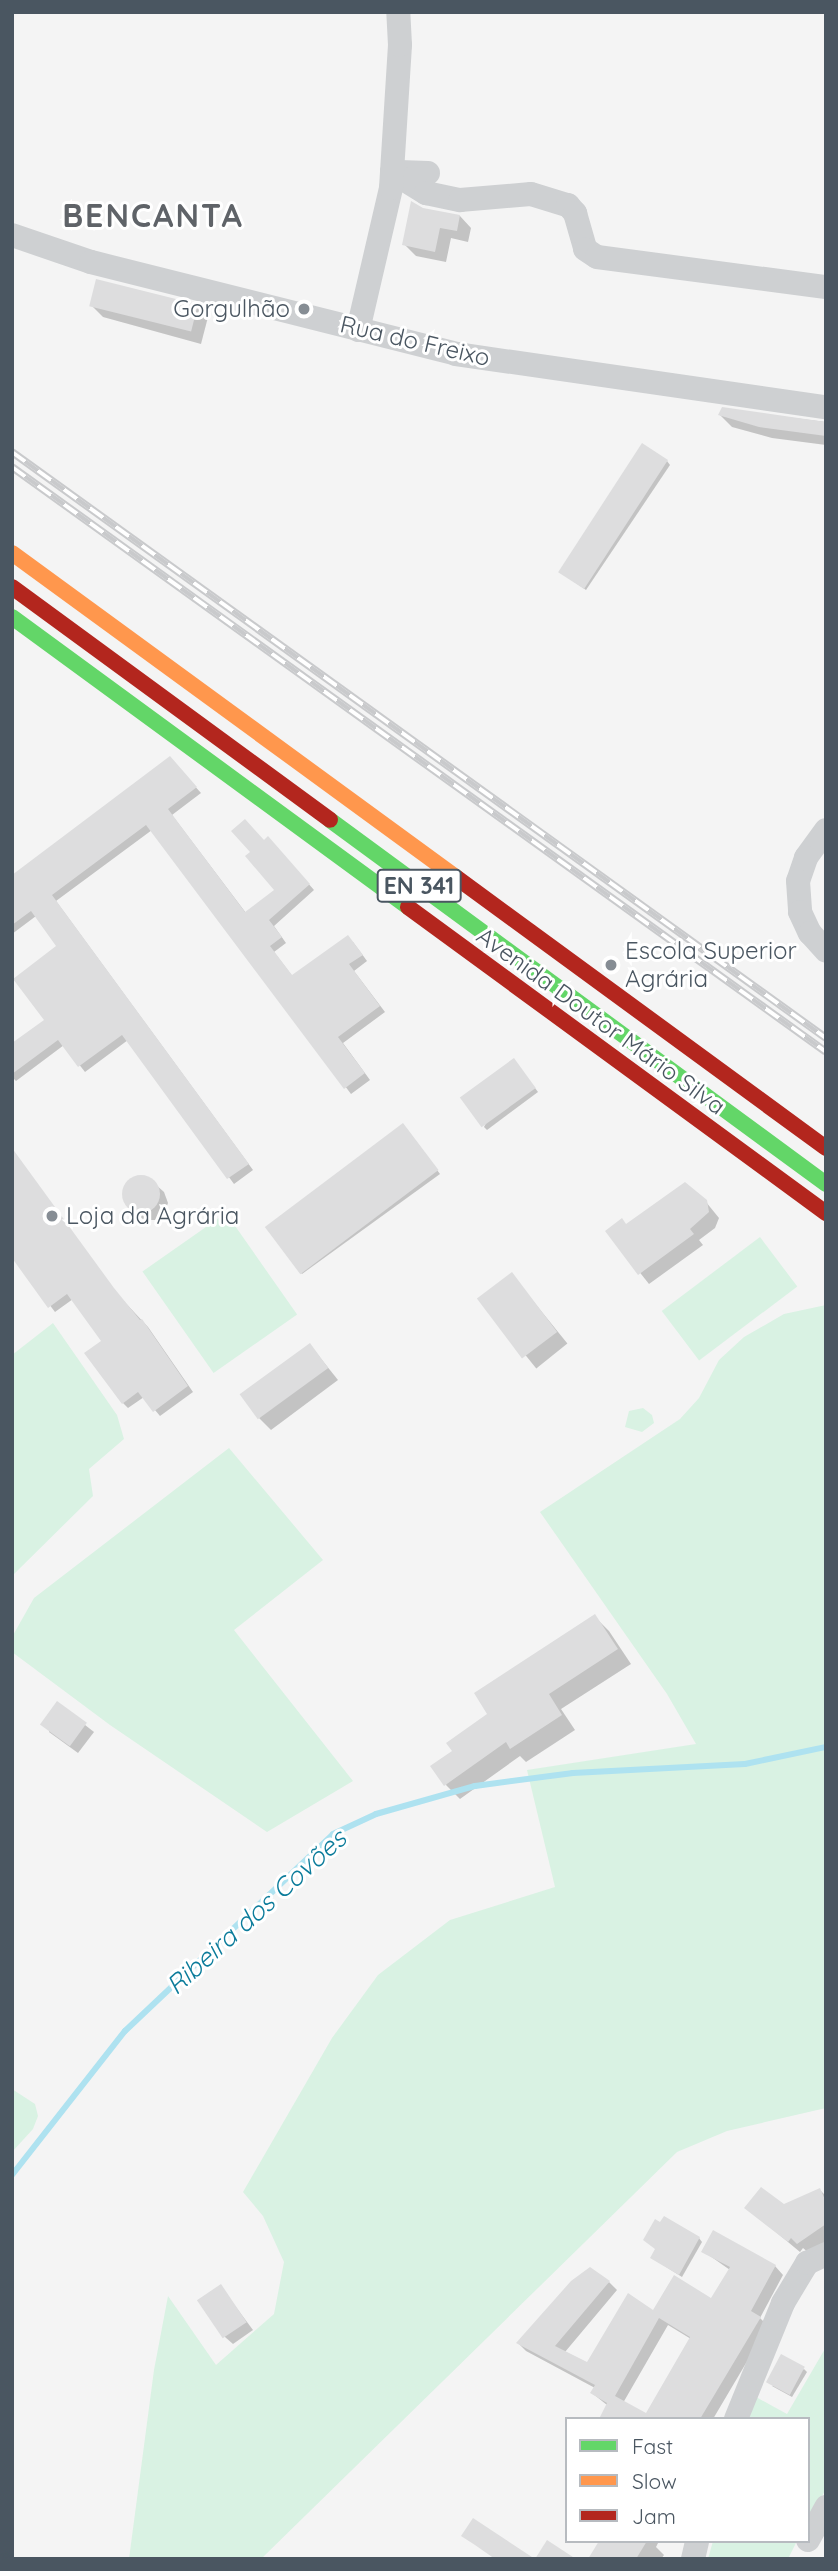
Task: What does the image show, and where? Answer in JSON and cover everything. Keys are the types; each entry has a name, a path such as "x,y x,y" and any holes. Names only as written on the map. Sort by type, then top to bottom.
{"main road":[{"name":"EN 341","path":"12,553 826,1148"},
{"name":"EN 341","path":"12,587 826,1184"},
{"name":"Avenida Doutor Mário Silva","path":"12,617 826,1213"}],"street":[{"path":"358,330 392,172 400,45 398,12"},
{"path":"392,172 428,173"},
{"path":"392,172 426,193 460,200 531,194 568,205 575,213 585,249 597,257 826,287"},
{"name":"Rua do Freixo","path":"12,235 92,262 456,354 826,407"},
{"path":"826,830 806,858 798,881 800,912 810,933 826,951"},
{"path":"737,2417 783,2303 807,2263 826,2254"},
{"path":"810,2537 826,2507"},
{"path":"798,2559 807,2543"}],"green space":[{"path":"226,1213 297,1315 214,1373 142,1272"},
{"path":"760,1237 797,1287 699,1361 662,1311"},
{"path":"826,1305 826,2108 727,2131 677,2152 261,2559 129,2559 154,2370 168,2296 216,2365 274,2314 284,2262 263,2216 243,2192 332,2038 378,1975 450,1920 555,1887 527,1770 696,1744 667,1694 540,1512 680,1419 699,1398 719,1360 744,1337 784,1314"},
{"path":"53,1323 117,1415 124,1439 89,1469 93,1496 12,1576 12,1355"},
{"path":"643,1408 652,1415 654,1423 642,1432 625,1427 629,1411"},
{"path":"229,1448 323,1560 234,1630 353,1781 267,1832 110,1725 12,1652 12,1637 34,1598"},
{"path":"12,2089 35,2104 38,2116 33,2129 12,2152"},
{"path":"826,2347 826,2489 810,2517 810,2417 750,2417 756,2397 787,2414"},
{"path":"712,2543 796,2543 788,2559 708,2559"}],"building":[{"path":"411,201 423,208 460,215 457,231 440,228 435,252 402,245"},
{"path":"96,279 198,304 191,332 89,306"},
{"path":"722,407 826,422 826,436 759,427 718,415"},
{"path":"642,443 668,460 584,589 558,572"},
{"path":"170,756 197,787 168,809 245,912 274,890 245,856 250,852 231,831 245,819 264,840 268,836 310,884 269,920 282,937 270,946 292,975 348,935 363,955 349,964 380,1006 338,1037 365,1073 344,1089 146,825 52,895 249,1164 227,1179 122,1035 78,1067 58,1040 12,1074 12,1043 44,1020 13,979 56,946 31,911 12,925 12,875"},
{"path":"514,1058 536,1088 482,1127 460,1097"},
{"path":"403,1123 439,1170 300,1274 265,1227"},
{"path":"12,1148 114,1288 140,1320 142,1319 188,1386 153,1412 138,1392 122,1404 84,1353 101,1341 67,1294 48,1308 12,1258"},
{"path":"141,1175 155,1180 160,1194 155,1208 141,1213 127,1208 122,1194 127,1180"},
{"path":"685,1182 707,1200 709,1212 690,1229 694,1234 638,1275 605,1231 622,1218 626,1224"},
{"path":"512,1272 557,1332 522,1358 477,1298"},
{"path":"310,1343 328,1368 258,1419 240,1394"},
{"path":"595,1614 618,1649 549,1694 562,1715 510,1749 506,1742 444,1786 430,1766 452,1751 446,1743 487,1714 474,1693"},
{"path":"57,1701 87,1723 70,1746 40,1724"},
{"path":"761,2187 784,2204 820,2188 826,2202 826,2224 797,2244 791,2238 788,2242 744,2208"},
{"path":"664,2216 700,2237 679,2275 650,2258 655,2249 643,2240 655,2219 660,2222"},
{"path":"713,2230 776,2265 751,2311 761,2317 701,2417 600,2417 607,2403 590,2393 595,2385 516,2343 571,2281 590,2267 610,2281 555,2346 587,2362 628,2293 653,2310 674,2275 711,2298 730,2267 701,2252","holes":["659,2318 690,2337 646,2413 615,2396"]},
{"path":"221,2284 247,2322 223,2338 197,2300"},
{"path":"781,2354 805,2367 790,2395 766,2382"},
{"path":"473,2518 535,2559 495,2559 461,2536"},
{"path":"547,2540 576,2559 535,2559"},
{"path":"598,2543 646,2543 636,2559 588,2559"}],"waterway":[{"name":"Ribeira dos Covões","path":"12,2175 125,2031 333,1834 376,1814 475,1786 573,1773 745,1764 826,1747"}],"railway":[{"path":"12,452 826,1038"},
{"path":"12,467 826,1052"}],"traffic: fast":[{"path":"12,617 408,907"},
{"path":"330,820 826,1184"}],"traffic: slow":[{"path":"12,553 457,878"}],"traffic: jam":[{"path":"12,587 330,820"},
{"path":"457,878 826,1148"},
{"path":"408,907 826,1213"}],"place":[{"name":"Gorgulhão","path":"304,309"},
{"name":"Escola Superior Agrária","path":"611,965"},
{"name":"Loja da Agrária","path":"52,1216"}],"district":[{"name":"BENCANTA","path":"153,215"}]}
